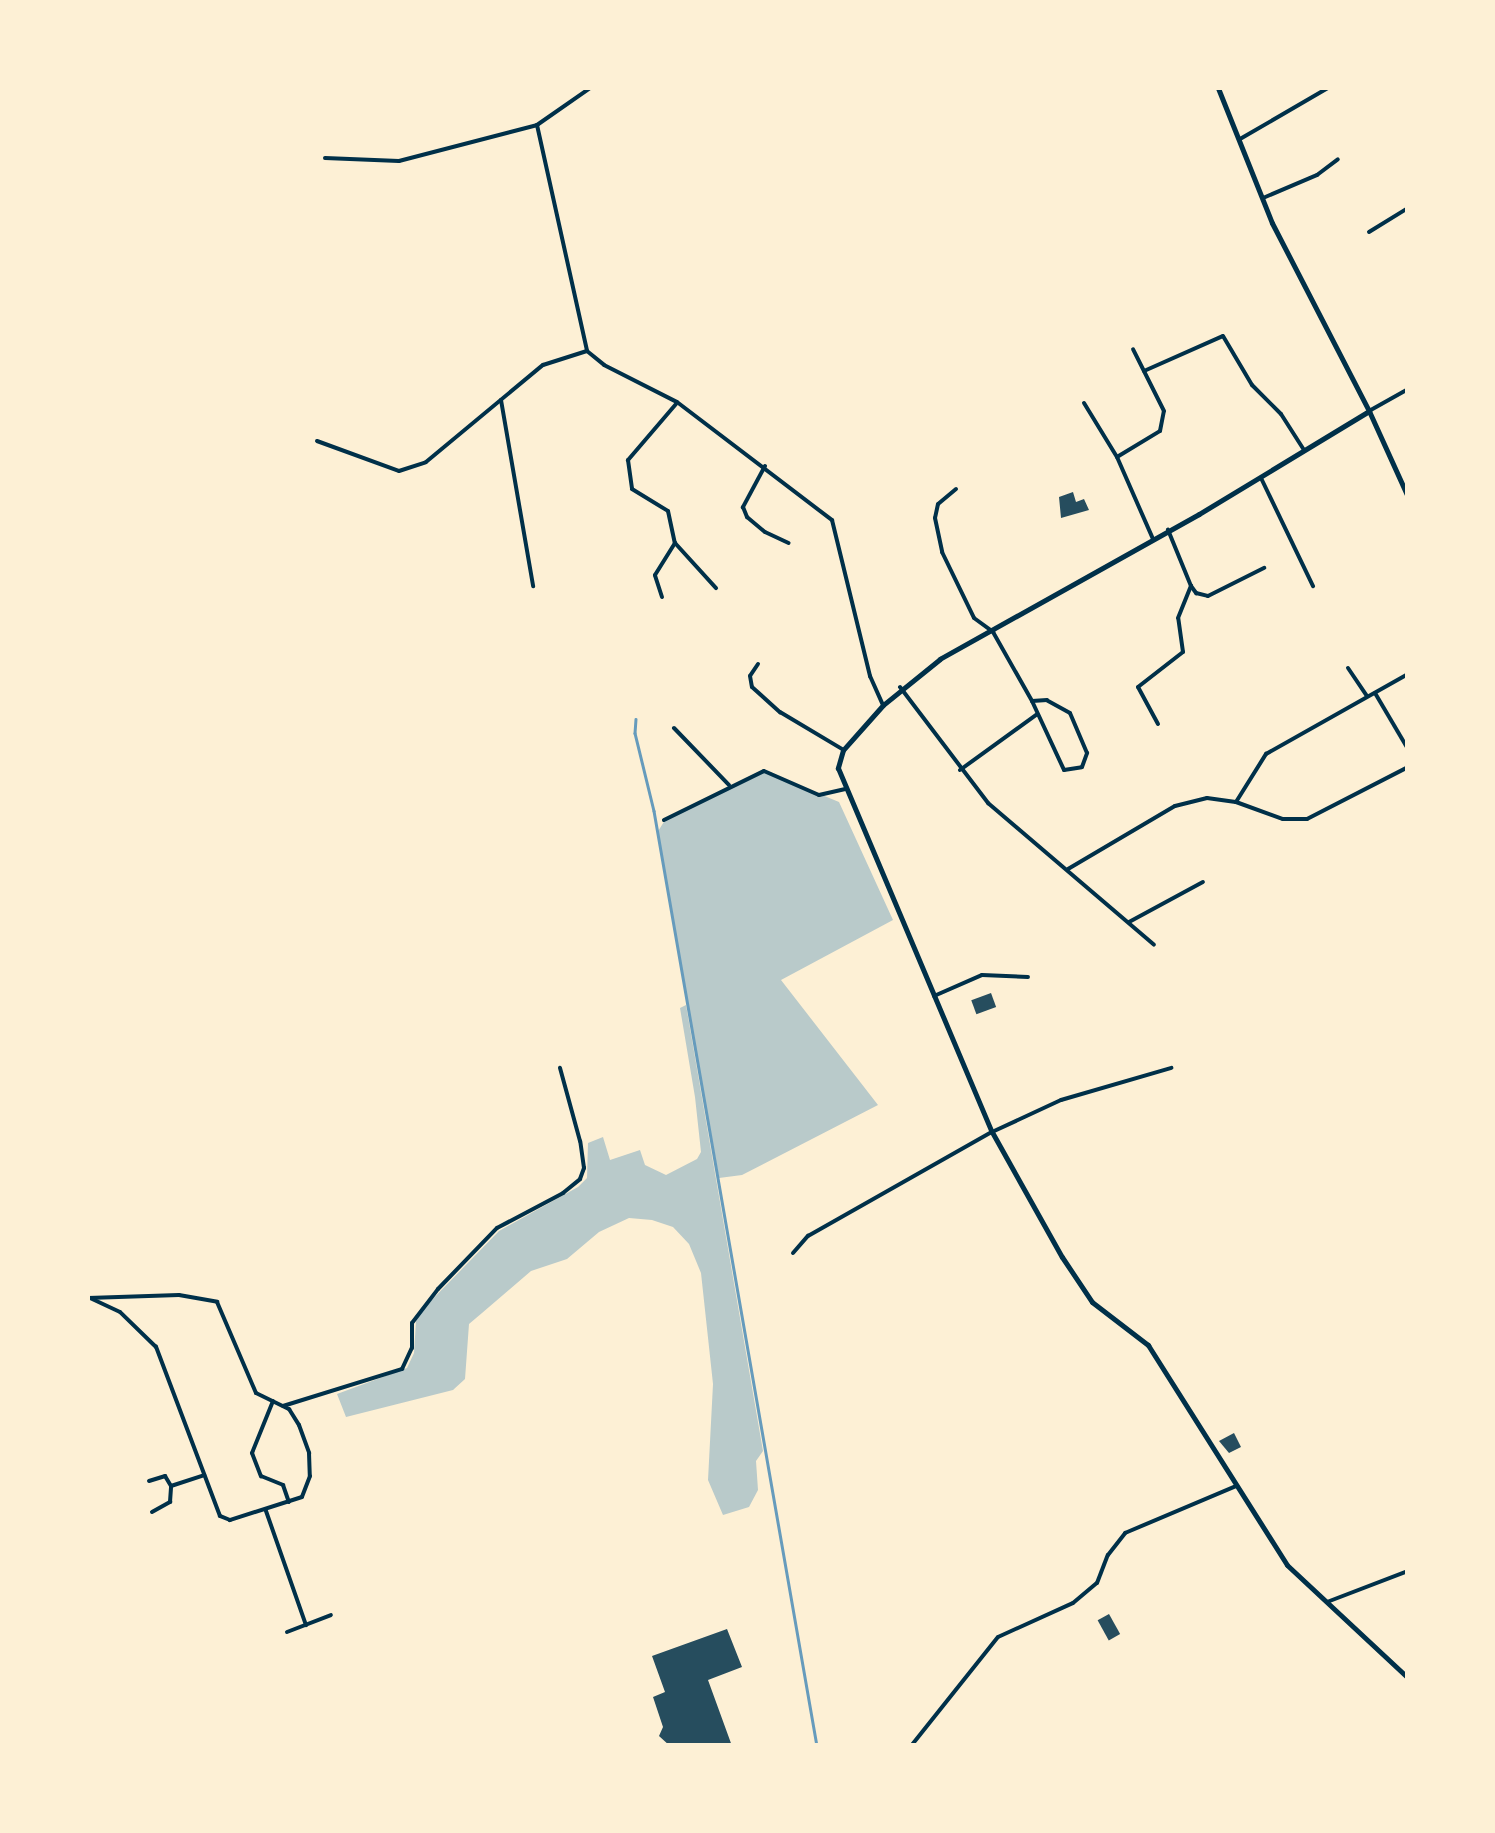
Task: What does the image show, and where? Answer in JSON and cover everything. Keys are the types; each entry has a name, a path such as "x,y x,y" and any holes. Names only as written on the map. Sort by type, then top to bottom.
{"street":[{"path":"326,158 399,160 538,125 590,88"},
{"path":"1218,88 1263,198 1408,498"},
{"path":"1240,139 1328,88"},
{"path":"538,125 587,350 604,365 677,402 832,520 870,676 883,705"},
{"path":"1263,198 1318,175 1338,159"},
{"path":"1369,232 1408,208"},
{"path":"1144,371 1223,336 1252,384 1280,414 1304,450"},
{"path":"1117,457 1160,431 1164,411 1134,348"},
{"path":"317,441 399,471 426,462 543,364 587,350"},
{"path":"1408,389 940,659 900,687 883,705 843,750 838,768 992,1132 1062,1258 1092,1302 1148,1345 1287,1565 1408,1678"},
{"path":"500,400 533,586"},
{"path":"677,402 660,427 628,460 632,489 668,511 675,543 716,588"},
{"path":"1084,403 1117,457 1153,539"},
{"path":"765,466 742,507 746,517 765,532 789,543"},
{"path":"1260,477 1313,586"},
{"path":"956,488 938,504 936,518 942,552 974,618 992,632 1032,701 1064,770 1082,767 1087,753 1070,712 1047,700 1032,701"},
{"path":"1168,530 1196,594 1208,596 1264,568"},
{"path":"662,597 654,575 675,543"},
{"path":"1158,724 1138,687 1183,652 1178,618 1191,586"},
{"path":"758,664 750,676 752,687 780,712 843,750"},
{"path":"1348,668 1367,696"},
{"path":"1236,802 1266,754 1408,674"},
{"path":"900,687 988,802 1154,945"},
{"path":"1375,693 1408,749"},
{"path":"960,770 1036,715"},
{"path":"674,728 731,787"},
{"path":"1068,869 1175,806 1207,798 1236,802 1283,819 1308,819 1408,767"},
{"path":"664,820 764,772 819,795 845,789"},
{"path":"1128,922 1203,882"},
{"path":"934,996 982,976 1028,976"},
{"path":"283,1406 402,1369 412,1348 412,1323 438,1289 498,1228 563,1193 580,1179 584,1168 580,1141 560,1068"},
{"path":"793,1253 808,1236 992,1132 1061,1100 1170,1068"},
{"path":"179,1295 217,1302 256,1393 283,1406 298,1425 309,1453 310,1476 302,1497 230,1520 220,1516 156,1347 120,1312 89,1298 179,1295"},
{"path":"273,1401 252,1453 261,1476 282,1486 289,1502"},
{"path":"171,1486 204,1475"},
{"path":"149,1481 165,1476 171,1486 170,1502 152,1512"},
{"path":"912,1746 998,1637 1074,1603 1097,1583 1108,1555 1125,1532 1236,1486"},
{"path":"266,1511 306,1624"},
{"path":"1327,1602 1408,1571"},
{"path":"287,1632 332,1616"}],"shaded area":[{"path":"764,771 839,802 893,920 781,980 878,1105 742,1175 719,1178 657,833 665,820"},
{"path":"686,1005 763,1451 756,1461 758,1490 749,1507 723,1515 708,1480 713,1384 701,1273 689,1244 673,1227 652,1220 629,1218 599,1232 567,1259 531,1271 469,1324 465,1379 453,1390 346,1417 337,1394 407,1368 414,1353 416,1321 424,1308 499,1231 578,1187 587,1178 588,1143 603,1137 610,1160 640,1150 645,1165 666,1175 697,1159 701,1152 695,1097 680,1008"}],"building":[{"path":"1073,492 1076,502 1084,499 1089,510 1061,518 1059,497"},
{"path":"991,993 996,1007 976,1014 971,1000"},
{"path":"1234,1433 1241,1447 1229,1453 1219,1441"},
{"path":"1109,1614 1120,1634 1109,1640 1098,1620"},
{"path":"727,1629 742,1667 708,1680 732,1746 670,1746 659,1736 663,1727 653,1697 665,1692 652,1656"}],"waterway":[{"path":"636,719 635,733 654,811 817,1746"}]}
